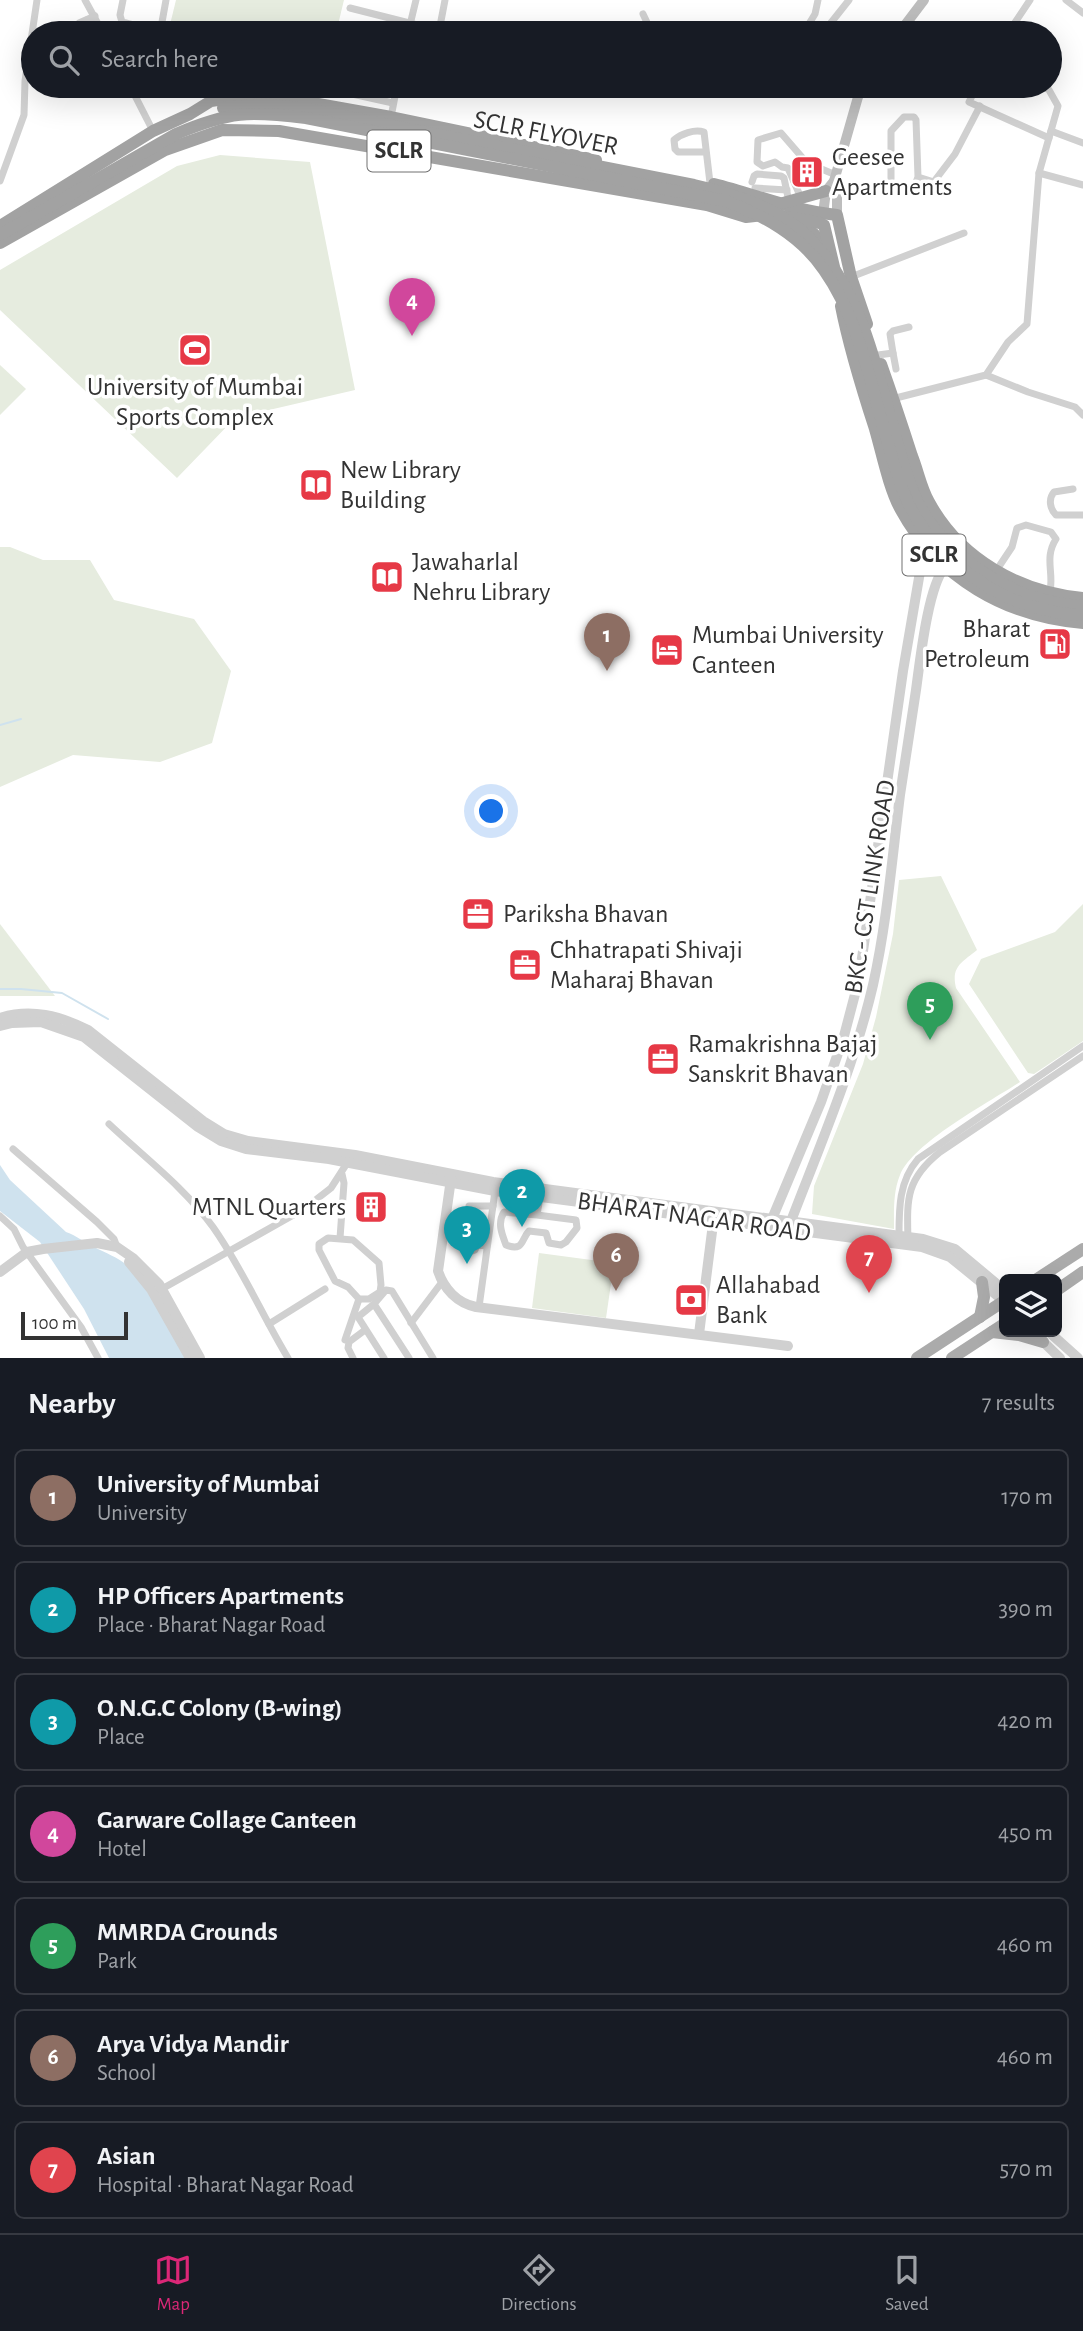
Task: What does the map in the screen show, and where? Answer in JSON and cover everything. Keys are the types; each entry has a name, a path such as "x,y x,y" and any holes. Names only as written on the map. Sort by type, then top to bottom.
{"highway":[{"name":"SCLR","path":"0,226 153,131 218,98"},
{"name":"SCLR","path":"290,98 710,183 752,187 824,220 838,221 851,277 927,499 943,525 965,549 996,571 1023,584 1080,600"},
{"name":"SCLR FLYOVER","path":"190,114 223,107 263,104 307,108 694,185 761,205 811,239 848,291 863,328 915,496 946,542 970,564 999,584 1049,601 1080,600"},
{"path":"0,235 176,134 206,121 244,113 306,118 726,201 757,213 804,246 824,269 840,295 855,331 906,499 939,548 995,592 1047,610 1083,615"},
{"name":"SCLR","path":"0,243 165,150 222,130 279,131 707,205 745,216 785,202"},
{"path":"472,164 478,134"},
{"path":"832,182 785,202 800,223 826,247 835,272"},
{"path":"752,187 745,216 761,222 788,239 813,264 831,289 843,316"},
{"name":"SCLR","path":"824,220 843,316 867,403 900,508 922,543 945,567 978,592 1011,608 1044,618 1083,623"},
{"path":"1069,622 1080,600"}],"main road":[{"path":"908,21 924,0"},
{"path":"824,220 832,182 858,98"},
{"path":"832,182 837,185 838,221"},
{"path":"1045,1274 1083,1250"},
{"path":"1062,1287 1083,1272"},
{"path":"980,1317 984,1297 982,1282"},
{"path":"917,1358 999,1304"},
{"path":"952,1358 999,1327"},
{"path":"992,1332 999,1333"}],"street":[{"path":"34,21 37,0"},
{"path":"85,0 93,21"},
{"path":"122,21 123,0"},
{"path":"162,21 166,0"},
{"path":"411,21 416,0"},
{"path":"441,21 445,0"},
{"path":"811,21 818,0"},
{"path":"832,21 849,0"},
{"path":"1016,21 1030,0"},
{"path":"1066,0 1083,13"},
{"path":"350,8 399,21"},
{"path":"643,14 646,21"},
{"path":"84,21 91,18"},
{"path":"0,181 24,116 25,98"},
{"path":"136,98 153,131"},
{"path":"370,98 393,103"},
{"path":"391,117 394,98"},
{"path":"971,98 969,102 1050,134 1083,143"},
{"path":"986,376 1008,342 1027,324 1039,173 1058,106 1054,98"},
{"path":"926,192 955,154 980,106"},
{"path":"904,117 914,117 916,120 918,177 915,184 910,186 895,187 891,184 891,131 904,117"},
{"path":"706,152 678,152 674,141 680,135 700,130 704,132 710,183"},
{"path":"785,202 788,168 772,161 763,166 757,162 758,140 780,133 807,163 832,182"},
{"path":"1039,173 1083,186"},
{"path":"752,187 757,174 781,176 785,202"},
{"path":"918,177 934,181"},
{"path":"851,277 964,233"},
{"path":"896,369 890,334 909,327"},
{"path":"878,355 893,353"},
{"path":"867,403 986,376 1074,407 1083,415"},
{"path":"1073,489 1055,492 1050,498 1051,508 1056,515 1083,515"},
{"path":"996,571 1012,547 1017,528 1026,525 1051,532 1056,539 1049,550 1049,592"},
{"name":"BKC - CST LINK ROAD","path":"772,1219 830,1076 852,1004 869,922 888,770 921,566 922,543"},
{"name":"BKC - CST LINK ROAD","path":"791,1221 845,1081 866,1008 885,925 904,771 934,587 939,573 945,567"},
{"path":"903,671 919,673"},
{"path":"888,770 904,771"},
{"path":"852,1004 866,1008"},
{"path":"0,1018 28,1012 58,1017 88,1030 198,1128 221,1141 246,1150 330,1155 451,1180 439,1263 442,1282 461,1303 788,1346"},
{"path":"0,1027 27,1022 56,1026 111,1051"},
{"path":"904,1241 902,1187 918,1159 1083,1046"},
{"path":"904,1241 911,1189 920,1170 1083,1056"},
{"path":"830,1076 845,1081"},
{"path":"109,1124 197,1208 228,1251 288,1358"},
{"path":"13,1150 97,1222 114,1239 120,1250"},
{"path":"158,1292 304,1209 331,1188 350,1159"},
{"path":"340,1238 344,1183 342,1174"},
{"name":"BHARAT NAGAR ROAD","path":"451,1180 904,1241 941,1243 955,1249 999,1286"},
{"name":"BHARAT NAGAR ROAD","path":"451,1180 495,1191 544,1198 714,1216 791,1221 904,1241 950,1256 999,1297"},
{"path":"479,1307 495,1191"},
{"path":"541,1216 544,1198"},
{"path":"469,1206 493,1206"},
{"path":"504,1212 541,1216 576,1220 577,1228 561,1245 549,1243 546,1233 529,1231 523,1243 516,1247 506,1245 500,1235 504,1212"},
{"path":"0,1216 14,1229 27,1252 81,1326 98,1358"},
{"path":"699,1334 714,1216"},
{"path":"472,1235 477,1245"},
{"path":"328,1238 353,1240 379,1262 382,1285 380,1292 369,1298 359,1299 348,1287 335,1281 319,1250 321,1241 328,1238"},
{"path":"0,1272 27,1252 43,1249 97,1243 120,1250 133,1258 148,1278 200,1358"},
{"path":"477,1245 487,1246"},
{"path":"469,1252 475,1250 477,1245"},
{"path":"0,1265 16,1261"},
{"path":"411,1323 442,1282"},
{"path":"269,1324 325,1289"},
{"path":"384,1358 359,1316 386,1290 392,1291 430,1357"},
{"path":"345,1340 359,1299"},
{"path":"374,1304 409,1358"},
{"path":"179,1329 190,1358"},
{"path":"353,1358 348,1348 349,1342 365,1329"},
{"path":"1046,1337 1060,1358"},
{"path":"1046,1337 1078,1358"}],"shaded area":[{"path":"176,0 344,0 339,21 171,21"},
{"name":"University of Mumbai Sports Complex","path":"220,155 310,162 355,390 235,418 177,478 0,310 0,270 177,166"},
{"path":"0,365 26,389 0,415"},
{"path":"0,547 10,547 43,560 90,560 114,600 194,619 231,671 212,743 160,762 73,755 0,787"},
{"path":"941,876 977,950 956,970 956,988 1020,1082 953,1124 908,1162 896,1188 894,1229 812,1214 814,1186 863,1064 876,1017 893,934 899,880"},
{"path":"1083,904 1083,1041 1034,1074 1028,1073 969,984 981,959 1055,932"},
{"path":"0,924 55,996 0,996"},
{"path":"539,1253 614,1263 606,1318 532,1308"}],"water":[{"path":"0,1165 10,1180 66,1232 120,1260 137,1274 160,1309 185,1358 109,1358 84,1309 40,1242 0,1211"}],"waterway":[{"path":"0,725 21,719"},
{"path":"0,989 62,993 108,1019"}],"place":[{"name":"Geesee Apartments","path":"807,172"},
{"name":"Garware Collage Canteen","path":"412,336"},
{"name":"University of Mumbai Sports Complex","path":"195,350"},
{"name":"New Library Building","path":"316,485"},
{"name":"Jawaharlal Nehru Library","path":"387,577"},
{"name":"Bharat Petroleum","path":"1055,644"},
{"name":"Mumbai University Canteen","path":"667,650"},
{"name":"University of Mumbai","path":"607,671"},
{"name":"Pariksha Bhavan","path":"478,914"},
{"name":"Chhatrapati Shivaji Maharaj Bhavan","path":"525,965"},
{"name":"MMRDA Grounds","path":"930,1040"},
{"name":"Ramakrishna Bajaj Sanskrit Bhavan","path":"663,1059"},
{"name":"MTNL Quarters","path":"371,1207"},
{"name":"HP Officers Apartments","path":"522,1227"},
{"name":"O.N.G.C Colony (B-wing)","path":"467,1264"},
{"name":"Arya Vidya Mandir","path":"616,1291"},
{"name":"Asian","path":"869,1293"},
{"name":"Allahabad Bank","path":"691,1300"}]}
